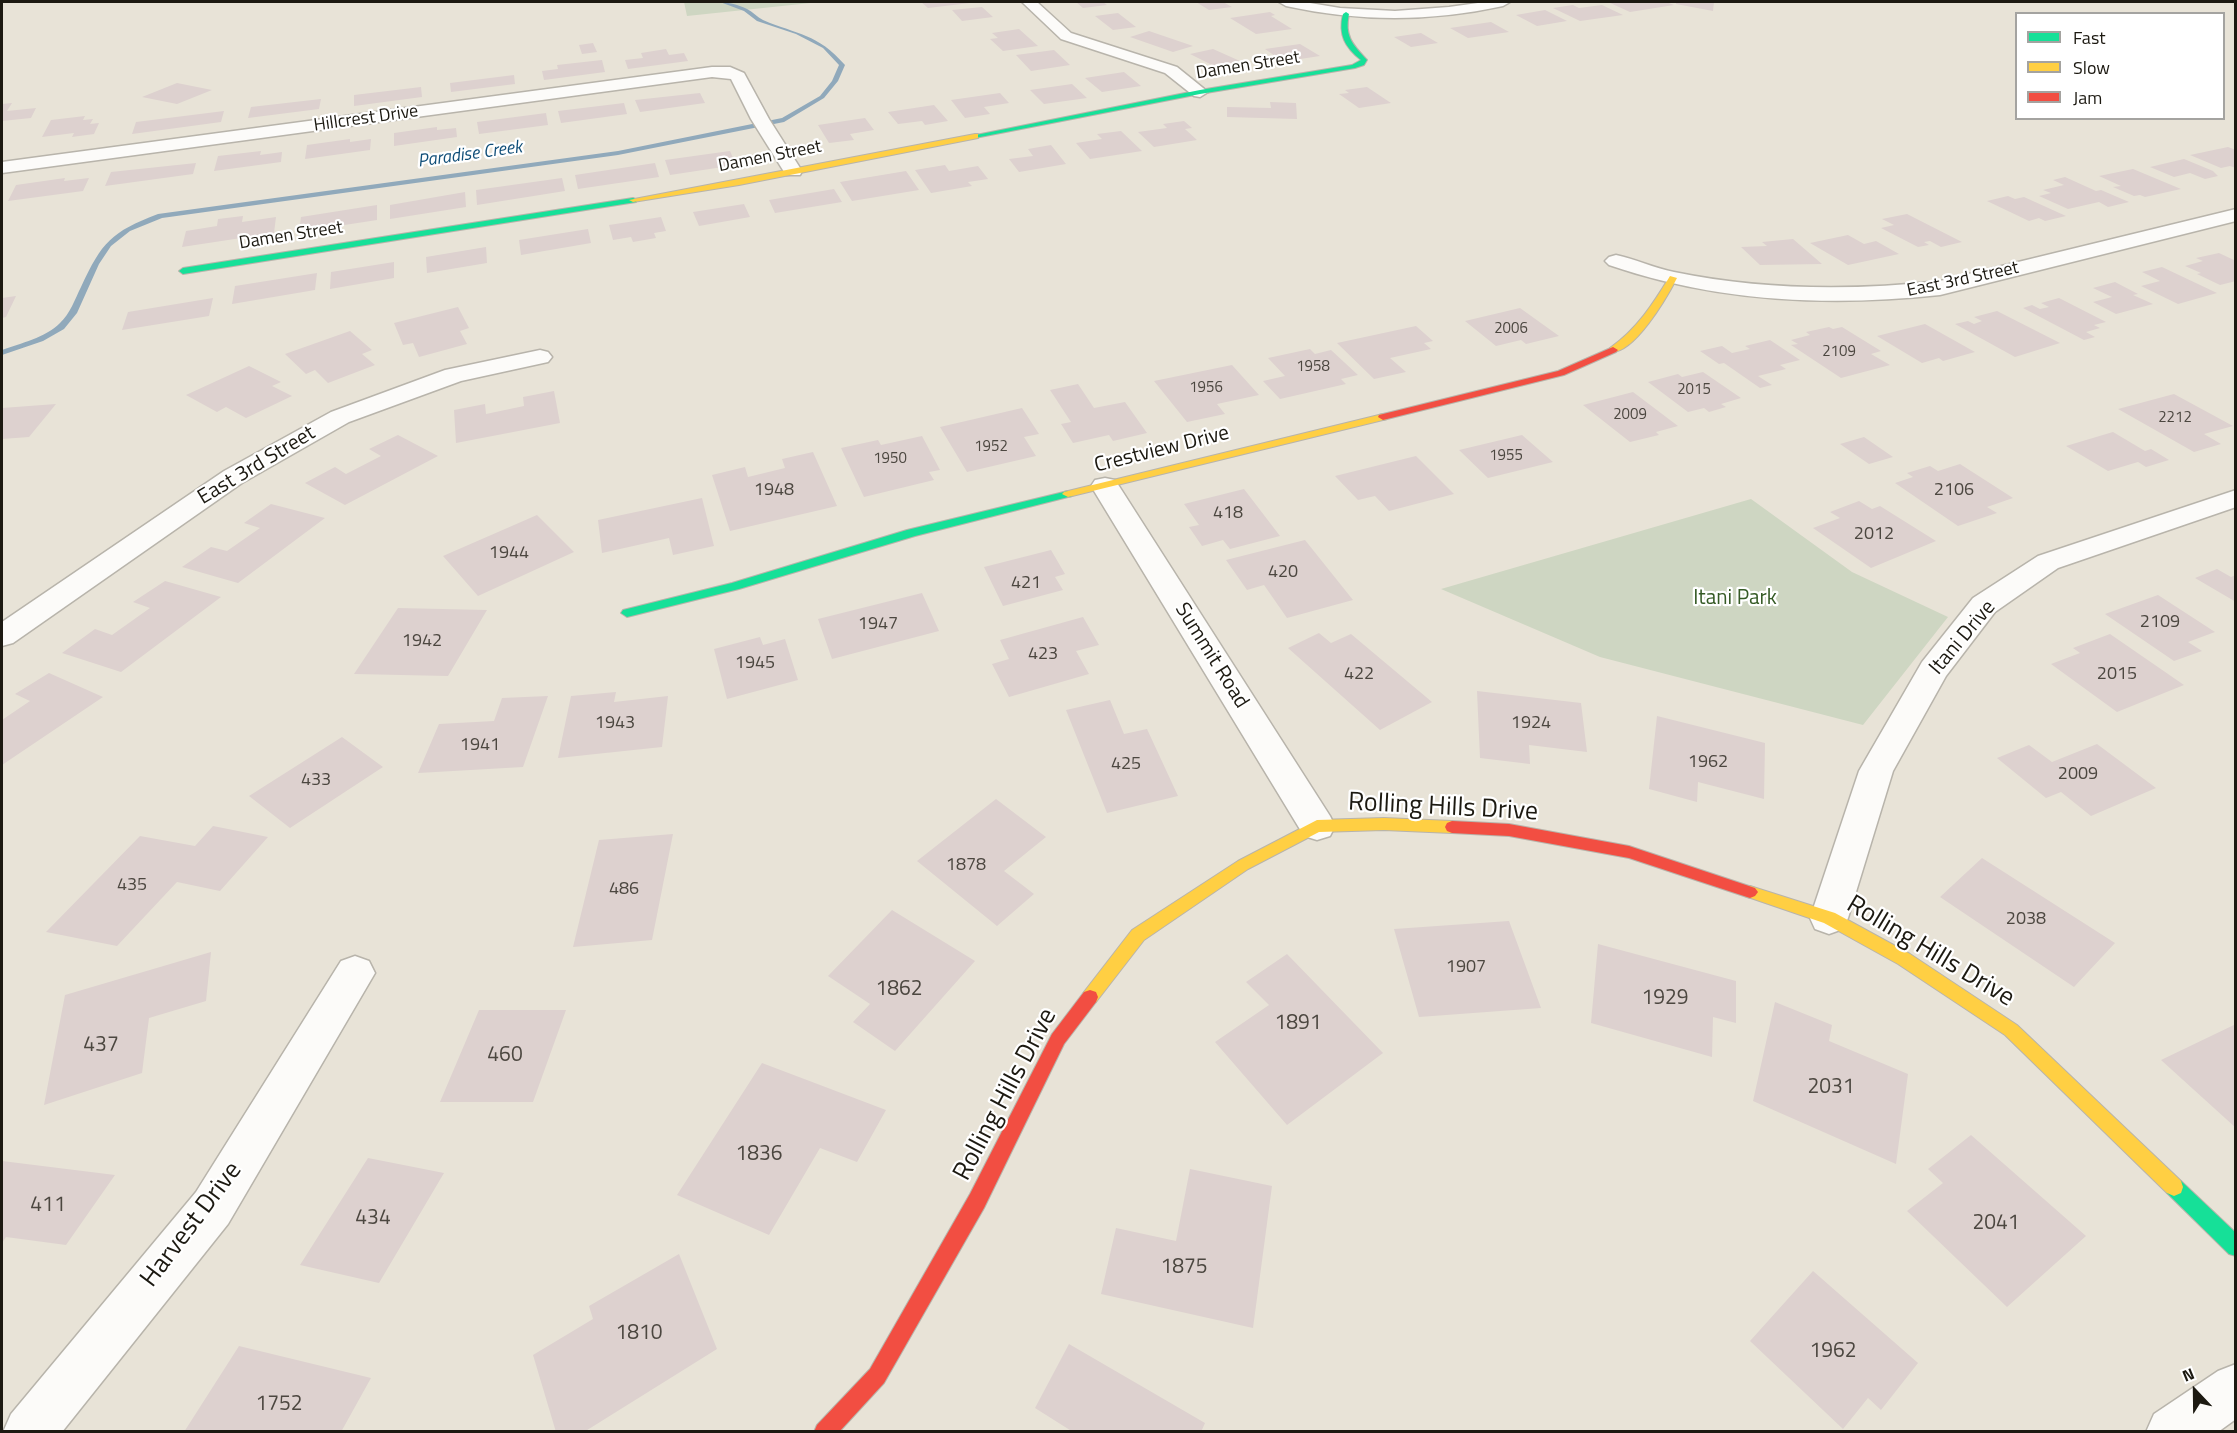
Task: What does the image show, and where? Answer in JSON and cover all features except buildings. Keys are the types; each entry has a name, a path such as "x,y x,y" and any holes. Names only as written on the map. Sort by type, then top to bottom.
{"street":[{"path":"1029,2 1066,36 1171,70 1200,92"},
{"path":"1286,2 1346,14 1449,13 1503,2"},
{"name":"Damen Street","path":"183,271 739,183 1200,92 1362,64 1364,60 1350,47 1342,32 1346,14"},
{"name":"Hillcrest Drive","path":"2,168 700,74 730,72 738,76 764,125 793,171"},
{"name":"East 3rd Street","path":"1616,261 1673,278 1760,291 1811,295 1899,293 1940,288 2235,215"},
{"name":"Crestview Drive","path":"627,613 735,586 911,533 1561,373 1589,364 1629,341 1643,328 1661,302 1673,278"},
{"name":"East 3rd Street","path":"2,636 233,477 340,417 454,375 540,357"},
{"name":"Summit Road","path":"1104,486 1317,826"},
{"name":"Itani Drive","path":"1829,918 1876,771 1933,670 1984,605 2048,562 2235,498"},
{"name":"Rolling Hills Drive","path":"824,1431 877,1376 977,1201 1058,1039 1138,935 1243,865 1317,826 1384,824 1509,830 1629,852 1829,918 1904,959 2011,1030 2235,1247"},
{"name":"Harvest Drive","path":"29,1431 212,1208 355,973"},
{"path":"2172,1431 2235,1389"}],"green space":[{"path":"684,2 820,2 687,16"},
{"name":"Itani Park","path":"1751,499 1852,572 1948,617 1863,725 1600,657 1441,589"}],"waterway":[{"name":"Paradise Creek","path":"2,353 40,339 61,327 68,320 96,264 109,244 128,230 161,216 618,153 784,120 822,97 835,81 842,65 825,47 798,33 759,20 746,10 722,2"}],"traffic: fast":[{"path":"975,136 1200,92 1353,67 1362,64 1364,60 1353,50 1344,35 1346,14"},
{"path":"183,271 633,200"},
{"path":"627,613 735,586 911,533 1068,494"},
{"path":"2174,1187 2236,1247"}],"traffic: slow":[{"path":"633,200 739,183 975,136"},
{"path":"1613,350 1648,318 1673,278"},
{"path":"1068,494 1383,417"},
{"path":"1090,997 1138,935 1243,865 1317,826 1384,824 1452,827"},
{"path":"1750,892 1829,918 1904,959 2011,1030 2174,1187"}],"traffic: jam":[{"path":"1383,417 1561,373 1613,350"},
{"path":"1452,827 1509,830 1629,852 1750,892"},
{"path":"824,1432 877,1376 977,1201 1058,1039 1090,997"}]}
